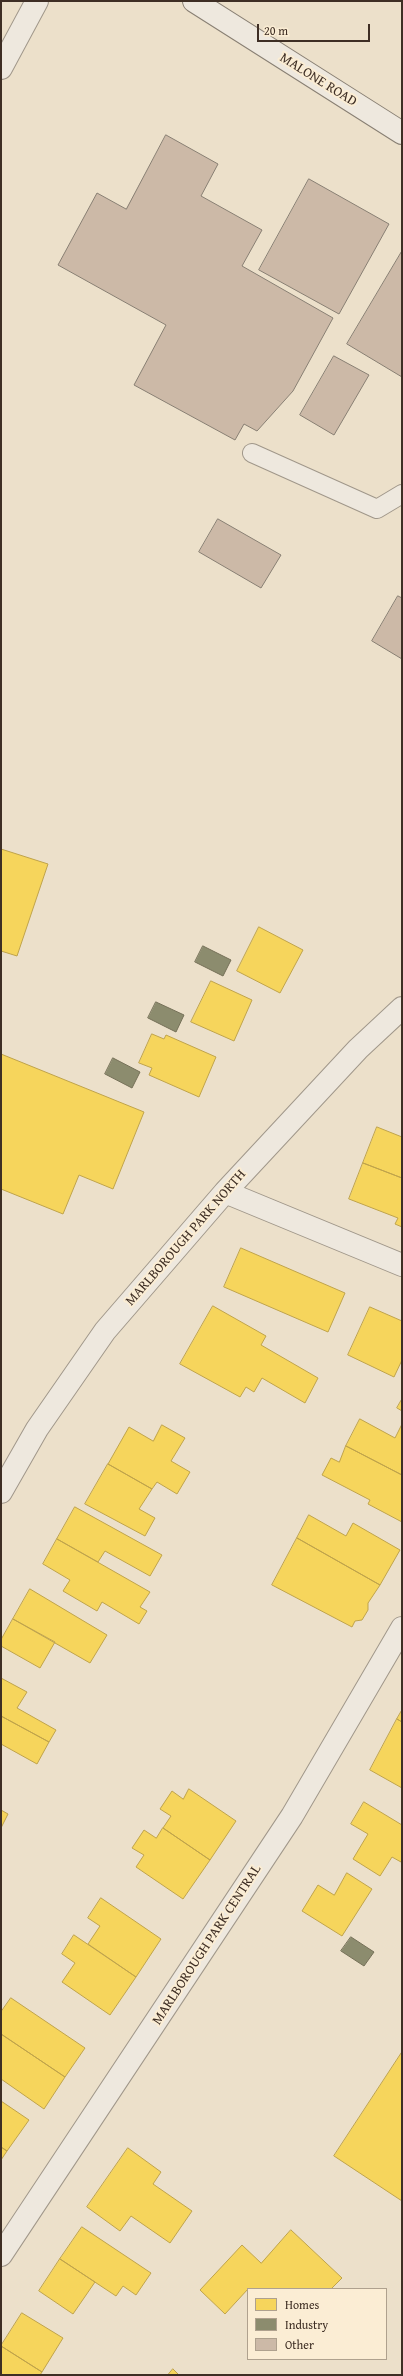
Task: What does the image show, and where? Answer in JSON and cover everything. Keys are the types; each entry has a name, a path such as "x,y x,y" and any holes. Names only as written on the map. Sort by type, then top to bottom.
{"street":[{"path":"1,68 37,1"},
{"name":"MALONE ROAD","path":"194,1 402,133"},
{"name":"MARLBOROUGH PARK NORTH","path":"1,1492 38,1428 105,1331 226,1192 358,1049 402,1008"},
{"path":"226,1192 402,1265"},
{"name":"MARLBOROUGH PARK CENTRAL","path":"1,2255 292,1816 402,1628"}],"lane":[{"path":"252,452 377,509 402,494"}],"building: Homes":[{"path":"1,849 48,864 17,956 1,951"},
{"path":"259,927 303,950 280,993 237,971"},
{"path":"211,981 252,1000 234,1041 191,1022"},
{"path":"152,1034 164,1039 166,1035 216,1057 199,1097 149,1075 152,1068 139,1063"},
{"path":"1,1054 144,1112 113,1189 79,1175 63,1214 1,1189"},
{"path":"377,1127 402,1137 402,1178 363,1163"},
{"path":"363,1163 402,1178 402,1227 395,1224 398,1218 349,1199"},
{"path":"241,1248 345,1293 328,1332 224,1287"},
{"path":"213,1306 266,1336 261,1345 318,1378 305,1403 262,1378 254,1392 246,1387 240,1397 180,1364"},
{"path":"370,1307 402,1321 402,1360 394,1377 348,1355"},
{"path":"402,1399 402,1411 397,1408"},
{"path":"360,1419 395,1438 402,1424 402,1475 346,1446"},
{"path":"162,1425 185,1438 171,1461 190,1472 177,1494 157,1482 152,1489 108,1464 129,1427 153,1441"},
{"path":"346,1446 402,1475 402,1522 368,1504 370,1500 322,1475 331,1458 339,1462"},
{"path":"108,1464 152,1489 139,1509 155,1518 145,1536 85,1504"},
{"path":"75,1507 162,1555 150,1576 105,1551 98,1562 57,1539"},
{"path":"309,1515 346,1536 353,1523 400,1550 380,1585 297,1538"},
{"path":"297,1538 380,1585 368,1603 368,1610 362,1620 355,1621 352,1627 272,1585"},
{"path":"57,1539 150,1592 140,1607 147,1611 139,1624 102,1602 97,1611 63,1591 70,1580 43,1564"},
{"path":"30,1589 107,1635 90,1663 13,1619"},
{"path":"13,1619 55,1642 40,1668 1,1646 1,1640"},
{"path":"1,1678 27,1692 17,1708 56,1730 49,1742 1,1716"},
{"path":"402,1710 402,1722 397,1719"},
{"path":"1,1716 49,1742 37,1764 1,1744"},
{"path":"397,1719 402,1722 402,1788 370,1770"},
{"path":"189,1789 236,1821 210,1860 163,1828 171,1816 160,1809 172,1791 183,1799"},
{"path":"364,1802 402,1825 402,1860 401,1862 392,1857 380,1876 353,1859 368,1834 351,1824"},
{"path":"1,1810 8,1814 1,1828"},
{"path":"163,1828 210,1860 183,1899 136,1867 144,1855 132,1848 144,1830 156,1838"},
{"path":"347,1873 372,1889 342,1936 302,1911 318,1885 334,1895"},
{"path":"101,1898 161,1939 136,1977 88,1944 100,1926 88,1918"},
{"path":"74,1935 136,1977 110,2015 62,1982 75,1963 62,1954"},
{"path":"11,1998 85,2048 65,2077 1,2034 1,2012"},
{"path":"1,2034 65,2077 44,2109 1,2079"},
{"path":"402,2052 402,2201 334,2156"},
{"path":"1,2101 29,2120 7,2151 1,2147"},
{"path":"1,2147 7,2151 1,2160"},
{"path":"128,2148 161,2172 153,2184 192,2211 170,2243 131,2216 120,2231 87,2207"},
{"path":"82,2227 151,2273 136,2295 123,2286 116,2296 60,2259"},
{"path":"291,2230 342,2278 332,2288 247,2288 247,2290 225,2314 200,2290 242,2245 261,2263"},
{"path":"60,2259 95,2282 73,2314 39,2291"},
{"path":"22,2313 63,2338 42,2372 1,2346"},
{"path":"1,2346 42,2372 40,2375 1,2375"},
{"path":"173,2369 179,2375 168,2375"}],"building: Industry":[{"path":"203,946 231,960 223,976 195,962"},
{"path":"156,1002 184,1015 176,1032 148,1018"},
{"path":"113,1058 140,1072 132,1088 105,1074"},
{"path":"351,1937 374,1952 364,1966 341,1951"}],"building: Other":[{"path":"166,135 218,164 201,196 262,230 242,266 333,318 293,391 257,431 244,424 235,440 134,385 166,325 58,265 97,193 126,209"},
{"path":"309,179 389,224 339,314 259,270"},
{"path":"402,251 402,377 347,344"},
{"path":"334,356 369,375 334,435 300,415"},
{"path":"218,519 281,555 261,588 199,552"},
{"path":"398,596 402,598 402,659 372,641"}]}
